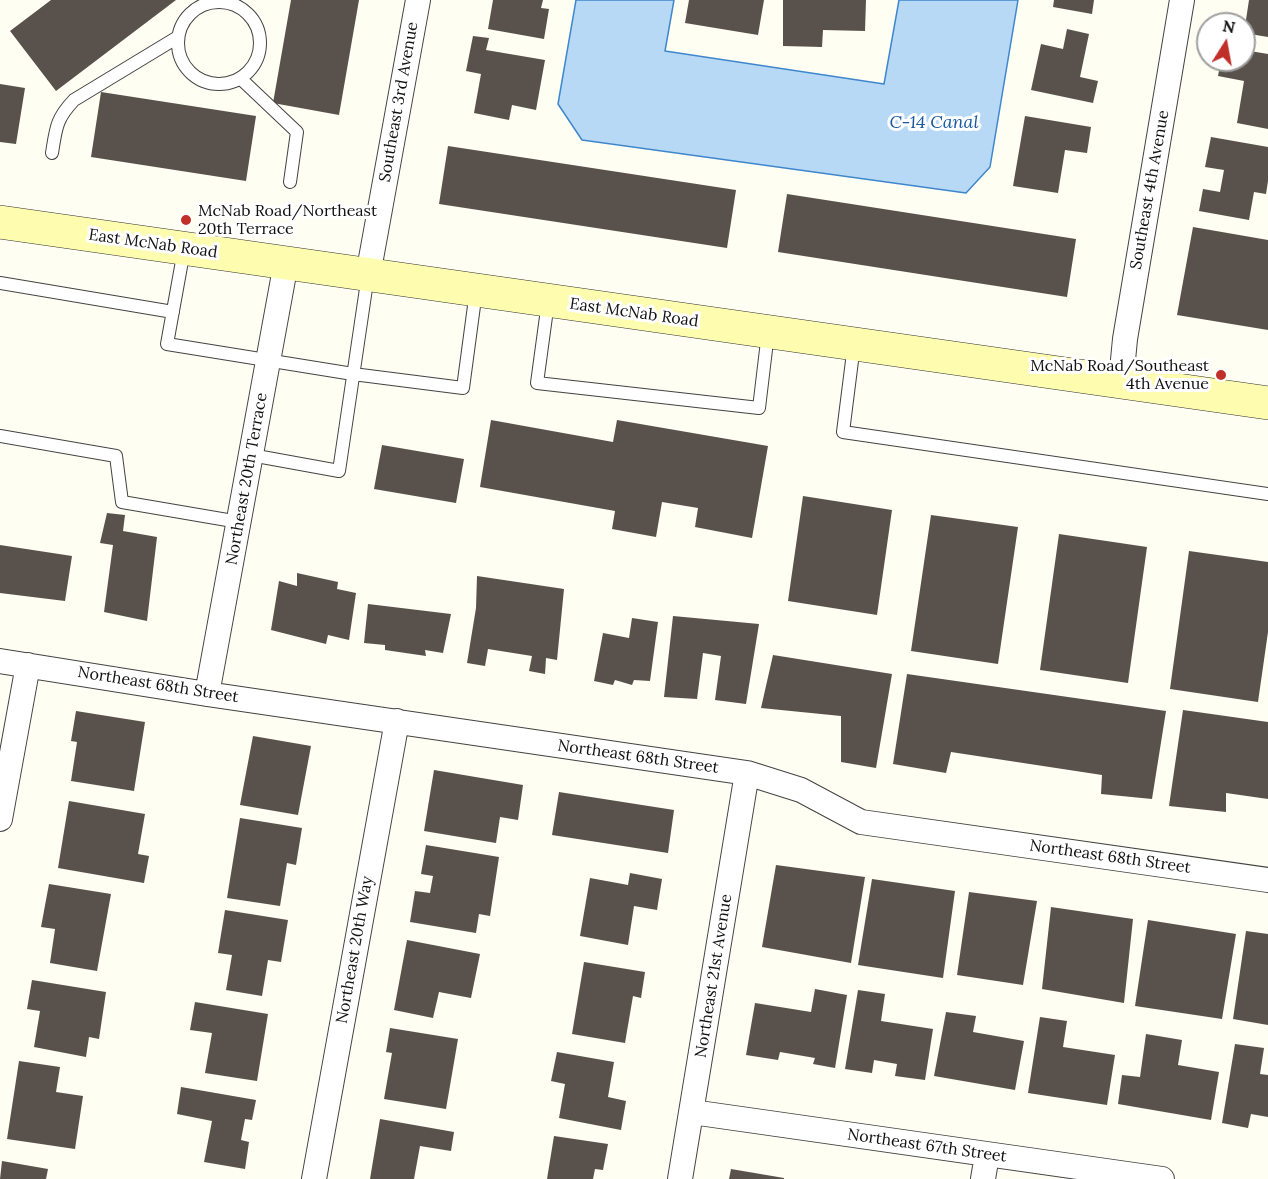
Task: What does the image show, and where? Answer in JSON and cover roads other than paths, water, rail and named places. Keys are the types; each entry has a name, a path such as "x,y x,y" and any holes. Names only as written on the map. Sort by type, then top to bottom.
{"street":[{"name":"Southeast 3rd Avenue","path":"368,275 418,0"},
{"name":"Southeast 4th Avenue","path":"1120,381 1182,0"},
{"name":"East McNab Road","path":"0,222 1268,403"},
{"name":"Northeast 20th Terrace","path":"207,693 286,263"},
{"name":"Northeast 68th Street","path":"0,661 747,773 801,790 861,822 1268,880"},
{"path":"0,819 28,665"},
{"name":"Northeast 20th Way","path":"314,1179 397,721"},
{"name":"Northeast 21st Avenue","path":"680,1179 747,773"},
{"name":"Northeast 67th Street","path":"692,1112 1162,1179"},
{"path":"983,1179 987,1155"}],"lane":[{"path":"213,2 243,4 258,28 260,42 255,63 240,78 227,83 214,84 201,80 182,62 178,50 178,37 182,24 201,6 213,2"},
{"path":"52,153 56,128 62,113 74,100 178,37"},
{"path":"240,78 297,132 290,182"},
{"path":"184,249 167,344 354,374 463,388 476,290"},
{"path":"251,455 339,471 368,275"},
{"path":"0,283 173,312"},
{"path":"548,301 537,383 759,408 768,332"},
{"path":"854,344 843,432 1268,494"},
{"path":"0,436 116,456 122,502 239,522"}],"water":[{"name":"C-14 Canal","path":"576,0 674,0 665,51 884,84 899,0 1018,0 990,167 966,193 582,140 558,104"}],"place":[{"name":"McNab Road/Northeast 20th Terrace","path":"186,220"},
{"name":"McNab Road/Southeast 4th Avenue","path":"1221,375"}]}
